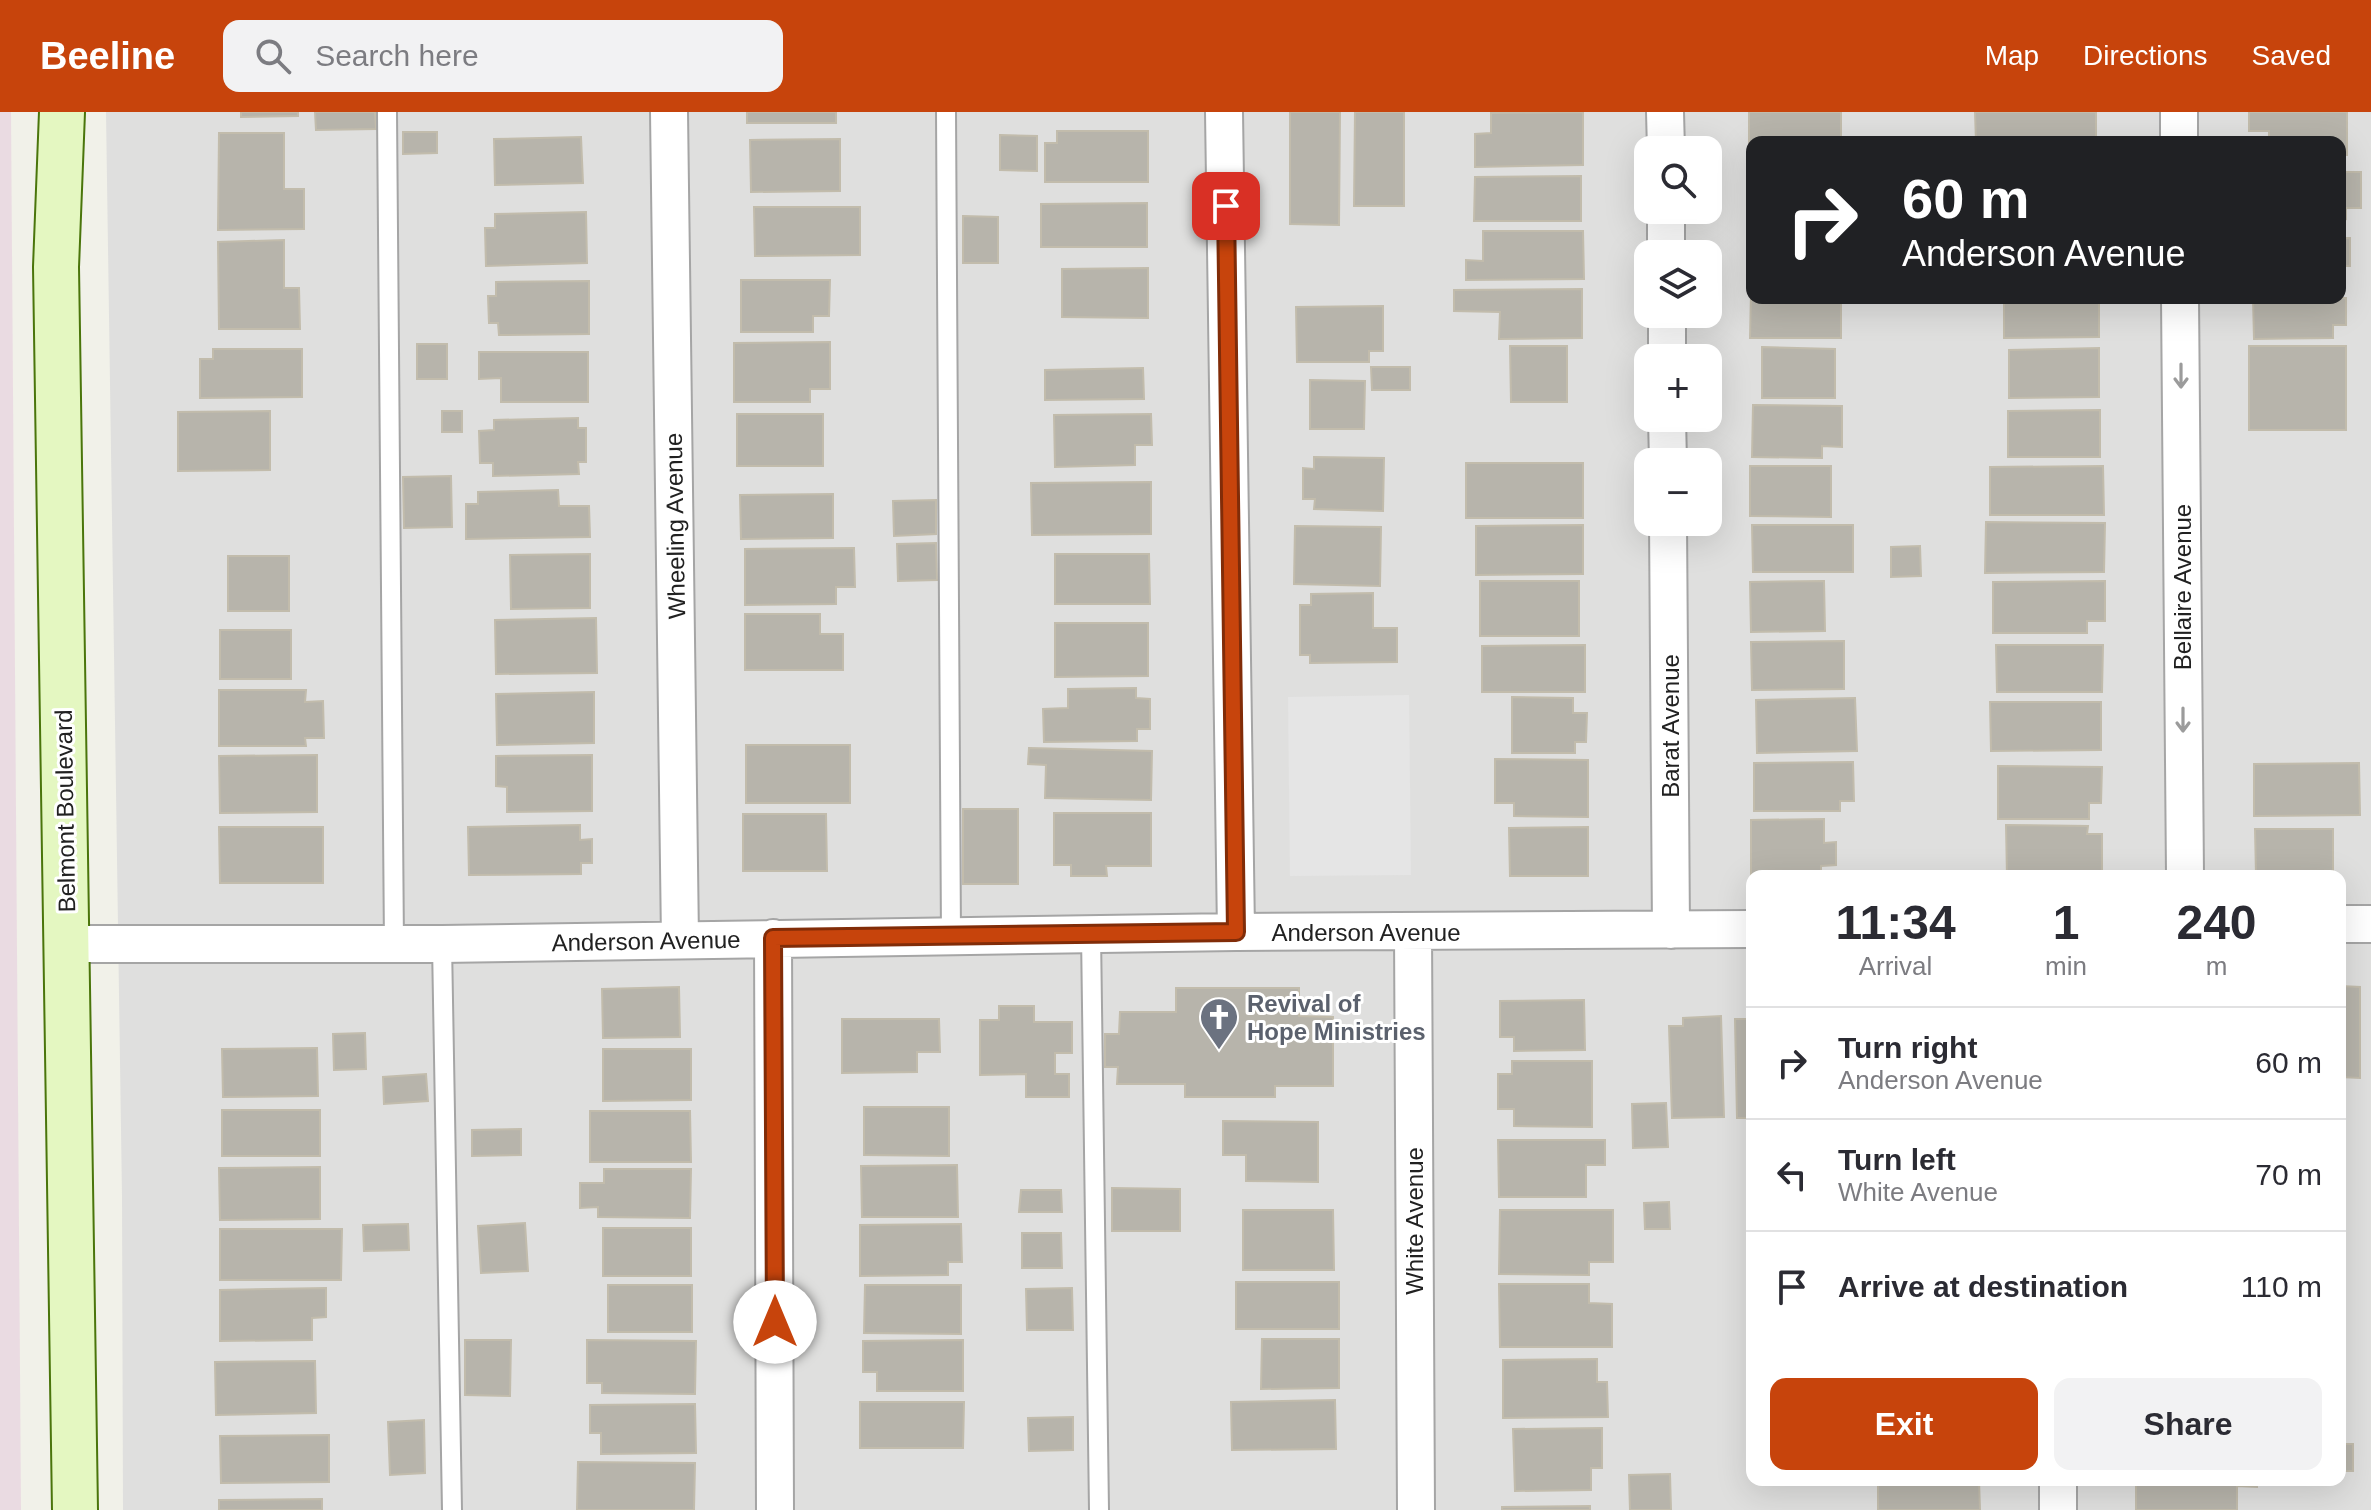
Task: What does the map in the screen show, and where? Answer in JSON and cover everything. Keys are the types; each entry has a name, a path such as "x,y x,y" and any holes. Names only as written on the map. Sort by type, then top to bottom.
{"main road":[{"name":"Belmont Boulevard","path":"62,112 56,267 75,1510"}],"street":[{"name":"Wheeling Avenue","path":"669,112 680,940"},
{"path":"1224,112 1236,932"},
{"path":"1665,112 1666,136"},
{"path":"2179,112 2179,136"},
{"name":"Bellaire Avenue","path":"2180,304 2185,870"},
{"name":"Barat Avenue","path":"1668,536 1671,930"},
{"path":"2346,924 2371,924"},
{"name":"Anderson Avenue","path":"67,944 394,945 1236,932 1746,929"},
{"name":"White Avenue","path":"1413,931 1416,1510"},
{"path":"773,938 775,1510"},
{"path":"2058,1486 2058,1510"}],"lane":[{"path":"387,112 394,945"},
{"path":"946,112 951,936"},
{"path":"1091,934 1099,1510"},
{"path":"442,944 452,1510"}],"shaded area":[{"path":"0,112 11,112 21,1510 0,1510"},
{"path":"106,112 2371,112 2371,1510 123,1510 122,1197"},
{"path":"1409,695 1411,875 1290,876 1288,697"}],"building":[{"path":"241,112 298,112 298,116 241,117"},
{"path":"315,112 375,112 376,129 316,130"},
{"path":"747,112 836,112 836,123 747,123"},
{"path":"1290,112 1340,112 1339,225 1290,224"},
{"path":"1355,112 1404,112 1404,206 1354,206"},
{"path":"1583,112 1583,165 1475,167 1475,134 1491,133 1491,113"},
{"path":"1749,112 1841,112 1841,136 1749,136"},
{"path":"1975,112 2096,112 2096,136 1976,136"},
{"path":"2249,112 2347,112 2347,155 2346,136 2269,136 2269,131 2249,131"},
{"path":"1057,131 1148,131 1148,182 1045,182 1045,143 1057,143"},
{"path":"403,132 437,132 437,153 403,154"},
{"path":"219,133 284,133 284,189 304,189 304,229 218,230"},
{"path":"1000,135 1037,136 1037,171 1000,170"},
{"path":"581,137 583,183 495,185 494,139"},
{"path":"840,139 840,191 751,192 750,140"},
{"path":"2346,172 2361,172 2361,208 2346,208"},
{"path":"1581,176 1581,221 1474,221 1475,177"},
{"path":"1147,203 1147,247 1041,247 1041,204"},
{"path":"754,207 860,207 860,255 755,256"},
{"path":"586,212 587,263 486,266 485,228 495,228 495,214"},
{"path":"963,216 998,217 998,263 963,263"},
{"path":"1483,231 1583,231 1584,279 1466,280 1466,260 1483,261"},
{"path":"2346,238 2350,238 2350,266 2346,266"},
{"path":"284,240 284,288 299,288 300,329 219,329 218,242"},
{"path":"1148,268 1148,318 1062,317 1062,269"},
{"path":"741,280 830,280 829,316 813,316 813,332 741,332"},
{"path":"589,281 589,334 499,335 498,323 489,323 488,296 496,296 496,282"},
{"path":"1582,289 1582,338 1499,339 1500,312 1454,311 1454,290"},
{"path":"1751,304 1841,304 1841,338 1750,338"},
{"path":"2004,304 2099,304 2099,337 2004,338"},
{"path":"2253,304 2346,304 2346,325 2333,325 2333,338 2254,339"},
{"path":"1383,306 1383,351 1369,351 1369,362 1297,362 1296,307"},
{"path":"830,342 830,389 810,389 810,402 734,402 734,343"},
{"path":"417,344 447,344 447,379 417,379"},
{"path":"1510,346 1567,346 1567,402 1511,402"},
{"path":"2249,346 2346,346 2346,430 2249,430"},
{"path":"1762,347 1835,349 1835,398 1762,398"},
{"path":"2099,348 2099,397 2009,398 2009,350"},
{"path":"213,349 302,349 302,397 200,398 200,359 213,359"},
{"path":"479,352 588,352 588,402 501,402 501,378 479,379"},
{"path":"1371,367 1410,367 1410,390 1372,390"},
{"path":"1143,368 1144,399 1045,400 1045,370"},
{"path":"1310,380 1365,381 1364,429 1310,429"},
{"path":"1753,405 1842,406 1842,447 1822,446 1822,458 1752,457"},
{"path":"2100,410 2100,457 2008,457 2008,411"},
{"path":"270,411 270,470 178,471 178,412"},
{"path":"442,411 462,411 462,432 442,432"},
{"path":"737,414 823,414 823,466 737,466"},
{"path":"1151,414 1152,445 1135,445 1135,465 1055,467 1054,415"},
{"path":"578,418 578,428 586,428 586,462 578,462 579,474 493,476 493,463 480,463 479,431 494,430 494,420"},
{"path":"1314,457 1384,458 1383,511 1314,509 1315,499 1303,499 1303,468 1314,469"},
{"path":"1466,463 1583,463 1583,518 1466,518"},
{"path":"1750,466 1831,466 1831,517 1750,516"},
{"path":"2103,466 2104,515 1990,515 1990,467"},
{"path":"451,476 452,527 404,528 403,477"},
{"path":"1151,482 1151,534 1032,535 1031,483"},
{"path":"558,490 559,506 589,506 590,537 466,539 466,504 478,504 478,492"},
{"path":"833,494 833,538 741,539 740,495"},
{"path":"936,500 936,534 894,536 893,501"},
{"path":"1986,522 2105,523 2104,572 1985,573"},
{"path":"1583,525 1583,574 1476,575 1476,526"},
{"path":"1752,525 1853,525 1853,572 1753,572"},
{"path":"1295,526 1381,527 1380,586 1294,584"},
{"path":"936,543 937,580 898,581 897,544"},
{"path":"1920,546 1921,576 1891,577 1891,547"},
{"path":"854,548 855,587 836,587 836,604 745,605 745,549"},
{"path":"590,554 590,608 511,609 510,555"},
{"path":"1055,554 1149,554 1150,604 1055,604"},
{"path":"228,556 289,556 289,611 228,611"},
{"path":"1480,581 1579,581 1579,636 1480,636"},
{"path":"1824,581 1825,631 1751,632 1750,582"},
{"path":"2105,581 2105,621 2087,621 2087,633 1993,633 1993,582"},
{"path":"1373,593 1373,628 1397,628 1397,662 1310,663 1310,655 1300,655 1300,605 1311,605 1311,594"},
{"path":"745,614 820,614 820,634 843,634 843,670 745,670"},
{"path":"596,618 597,673 496,674 495,620"},
{"path":"1055,623 1148,623 1148,676 1055,677"},
{"path":"220,630 291,630 291,679 220,679"},
{"path":"1844,641 1844,689 1752,690 1751,642"},
{"path":"1585,645 1585,692 1482,692 1482,646"},
{"path":"1996,645 2103,645 2102,692 1997,692"},
{"path":"1136,688 1136,698 1150,699 1150,729 1137,729 1137,741 1044,742 1043,709 1068,708 1068,689"},
{"path":"219,690 306,690 305,702 323,701 324,738 305,738 306,746 219,746"},
{"path":"594,692 594,743 497,745 496,694"},
{"path":"1512,697 1573,698 1573,713 1587,713 1586,742 1575,742 1575,753 1512,753"},
{"path":"1855,698 1857,751 1757,753 1756,700"},
{"path":"1990,702 2101,702 2101,750 1991,751"},
{"path":"746,745 850,745 850,803 746,803"},
{"path":"1029,748 1152,751 1151,800 1045,798 1046,765 1028,764"},
{"path":"317,755 317,812 220,813 219,756"},
{"path":"592,755 592,811 507,812 507,787 496,786 496,756"},
{"path":"1495,759 1588,760 1588,817 1514,816 1514,803 1495,803"},
{"path":"1853,762 1854,801 1840,801 1840,811 1754,811 1754,763"},
{"path":"2359,763 2360,815 2254,816 2254,764"},
{"path":"1998,766 2102,767 2101,803 2089,803 2089,819 1998,819"},
{"path":"963,809 1018,809 1018,884 963,884"},
{"path":"1054,813 1151,813 1151,866 1106,866 1107,876 1071,876 1071,865 1054,865"},
{"path":"743,814 826,814 827,871 743,871"},
{"path":"1824,819 1824,843 1836,842 1836,865 1821,866 1821,870 1751,870 1751,820"},
{"path":"580,825 580,840 592,839 592,863 581,863 581,874 469,875 468,827"},
{"path":"2006,825 2088,826 2087,834 2102,834 2102,870 2007,870"},
{"path":"219,827 323,827 323,883 220,883"},
{"path":"1588,827 1588,876 1510,876 1509,828"},
{"path":"2255,829 2333,829 2333,870 2256,870"},
{"path":"2346,986 2360,987 2360,1078 2346,1077"},
{"path":"679,987 680,1037 603,1038 602,989"},
{"name":"Revival of Hope Ministries","path":"1176,988 1299,988 1299,1016 1333,1017 1333,1086 1275,1086 1275,1097 1185,1097 1185,1084 1117,1084 1118,1067 1105,1067 1105,1034 1119,1034 1120,1012 1176,1012"},
{"path":"1584,1000 1585,1050 1514,1051 1514,1037 1500,1037 1500,1001"},
{"path":"999,1006 1034,1006 1034,1022 1072,1022 1072,1053 1055,1053 1055,1074 1069,1074 1069,1097 1026,1097 1026,1074 980,1075 980,1020 999,1020"},
{"path":"1721,1016 1724,1117 1672,1118 1669,1026 1683,1026 1683,1018"},
{"path":"842,1019 939,1019 940,1052 917,1052 917,1072 842,1073"},
{"path":"1735,1019 1746,1019 1746,1118 1737,1118"},
{"path":"365,1033 366,1069 334,1070 333,1034"},
{"path":"317,1048 318,1096 223,1097 222,1049"},
{"path":"603,1049 691,1049 691,1100 603,1101"},
{"path":"1512,1061 1592,1061 1592,1127 1514,1126 1514,1109 1498,1109 1498,1074 1512,1074"},
{"path":"426,1074 428,1101 384,1104 383,1077"},
{"path":"1666,1103 1668,1147 1633,1148 1632,1104"},
{"path":"864,1107 949,1107 949,1156 864,1155"},
{"path":"222,1110 320,1110 320,1156 222,1156"},
{"path":"590,1111 690,1111 691,1162 590,1162"},
{"path":"1223,1121 1318,1122 1318,1182 1246,1181 1246,1155 1223,1155"},
{"path":"521,1129 521,1155 472,1156 472,1130"},
{"path":"1498,1140 1605,1140 1605,1165 1586,1165 1586,1197 1499,1197"},
{"path":"957,1165 958,1217 862,1217 861,1166"},
{"path":"320,1167 320,1219 220,1220 219,1168"},
{"path":"604,1169 691,1169 690,1218 598,1217 598,1207 580,1208 580,1183 604,1183"},
{"path":"1112,1188 1180,1189 1180,1231 1112,1231"},
{"path":"1021,1190 1061,1190 1062,1212 1019,1212"},
{"path":"1669,1202 1670,1229 1645,1229 1644,1203"},
{"path":"1243,1210 1333,1210 1334,1270 1243,1270"},
{"path":"1500,1210 1613,1210 1613,1262 1589,1262 1589,1275 1499,1274"},
{"path":"525,1223 528,1271 481,1273 478,1226"},
{"path":"408,1224 409,1250 364,1251 363,1225"},
{"path":"961,1224 962,1262 948,1262 948,1275 860,1276 860,1225"},
{"path":"603,1228 691,1228 691,1276 603,1276"},
{"path":"220,1229 342,1229 341,1280 220,1280"},
{"path":"1022,1233 1061,1233 1062,1268 1022,1268"},
{"path":"1236,1282 1339,1282 1339,1329 1236,1329"},
{"path":"1499,1284 1589,1284 1589,1303 1612,1304 1612,1347 1500,1347"},
{"path":"608,1285 692,1285 692,1332 608,1332"},
{"path":"865,1285 961,1285 961,1334 864,1333"},
{"path":"326,1288 326,1317 312,1318 312,1340 220,1341 220,1290"},
{"path":"1072,1288 1073,1330 1027,1330 1026,1289"},
{"path":"1262,1339 1339,1339 1339,1388 1261,1389"},
{"path":"465,1340 511,1340 510,1396 465,1395"},
{"path":"587,1340 696,1341 695,1394 602,1393 602,1383 587,1383"},
{"path":"963,1340 963,1391 877,1391 877,1372 863,1372 863,1341"},
{"path":"1597,1359 1597,1382 1607,1382 1608,1417 1503,1418 1503,1360"},
{"path":"315,1361 316,1413 216,1415 215,1362"},
{"path":"1335,1400 1336,1449 1232,1450 1231,1402"},
{"path":"860,1402 964,1402 963,1448 860,1448"},
{"path":"695,1404 696,1453 601,1454 601,1433 590,1433 590,1405"},
{"path":"1073,1417 1073,1450 1029,1451 1028,1418"},
{"path":"424,1420 425,1473 390,1475 388,1422"},
{"path":"1602,1428 1602,1468 1591,1468 1591,1490 1515,1491 1513,1429"},
{"path":"329,1435 329,1482 221,1483 220,1436"},
{"path":"2346,1444 2353,1444 2353,1471 2346,1471"},
{"path":"578,1462 695,1463 694,1510 577,1510"},
{"path":"1670,1474 1671,1510 1630,1510 1629,1475"},
{"path":"1878,1486 1979,1486 1980,1510 1878,1510"},
{"path":"2136,1486 2237,1486 2237,1510 2136,1510"},
{"path":"322,1499 322,1510 219,1510 219,1500"},
{"path":"1590,1506 1590,1510 1502,1510 1502,1507"}],"place":[{"name":"Revival of Hope Ministries","path":"1219,1051"}],"route":[{"path":"775,1322 773,938 1236,932 1226,206"}]}
